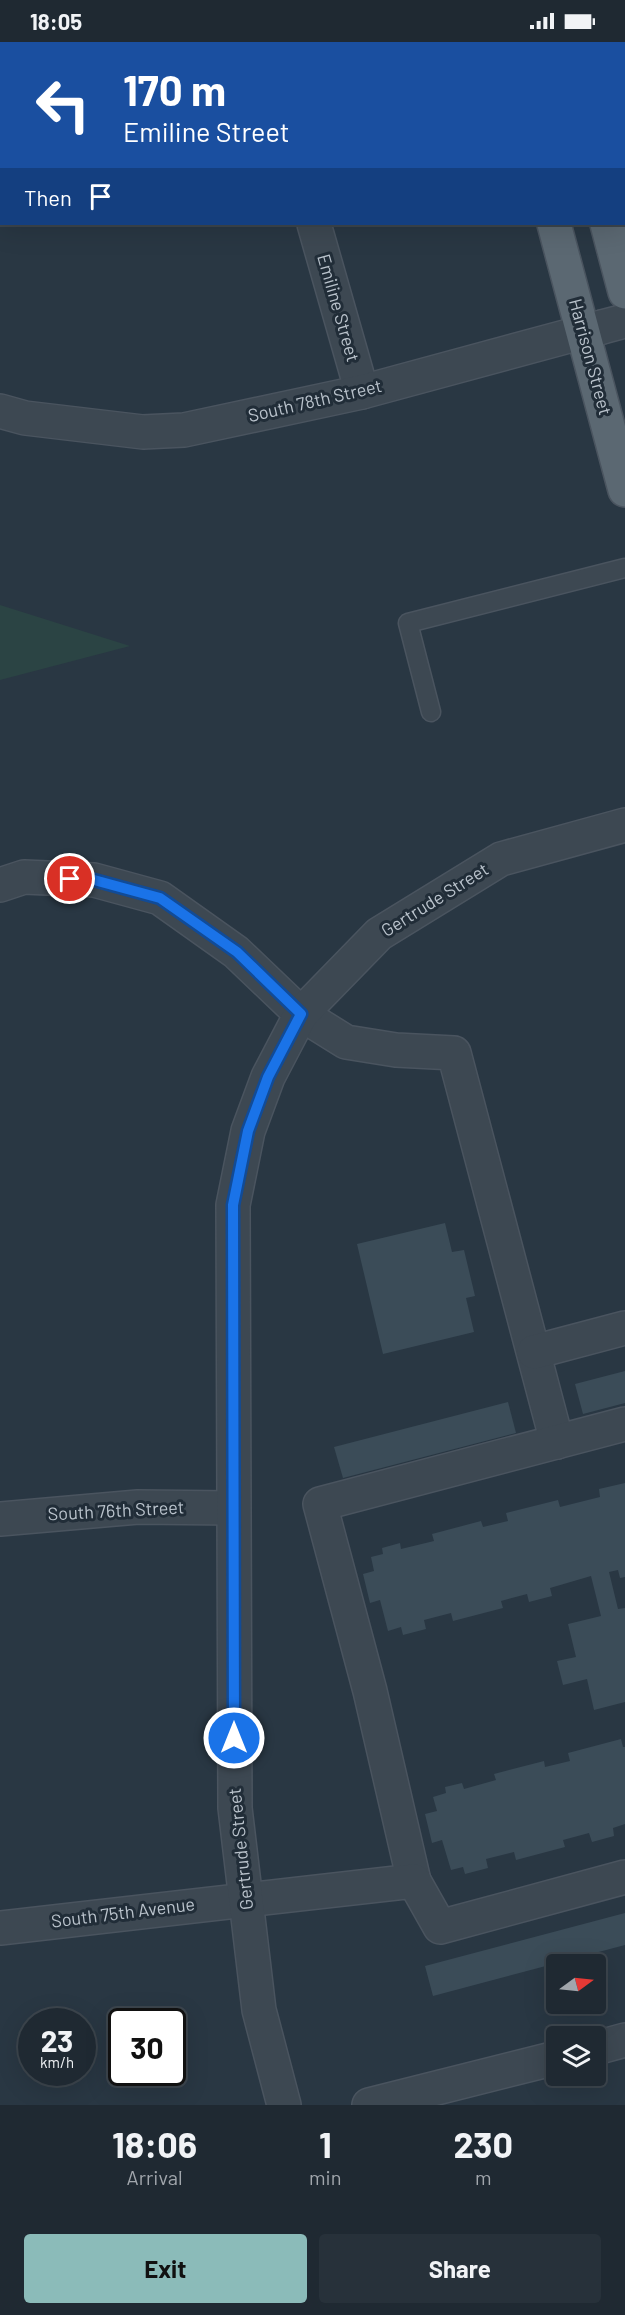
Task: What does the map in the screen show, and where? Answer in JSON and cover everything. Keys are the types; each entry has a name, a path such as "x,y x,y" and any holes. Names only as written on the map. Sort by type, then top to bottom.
{"main road":[{"name":"Harrison Street","path":"554,225 604,327 625,490"},
{"path":"606,225 625,292"}],"street":[{"name":"Emiline Street","path":"314,225 362,392"},
{"name":"South 78th Street","path":"0,411 25,418 143,432 184,430 362,392 604,327"},
{"name":"Gertrude Street","path":"284,2105 259,2010 234,1808 233,1205 248,1131 268,1077 301,1014 379,934 501,860 625,825"},
{"path":"0,885 24,877 94,880 160,898 237,952 301,1014 346,1042 396,1050 454,1053 557,1442"},
{"path":"534,1352 625,1328"},
{"path":"625,1424 320,1504 370,1691 414,1881 441,1927 625,1877"},
{"name":"South 76th Street","path":"0,1519 138,1507 232,1508"},
{"name":"South 75th Avenue","path":"0,1928 414,1881"},
{"path":"606,2045 625,2040"},
{"path":"369,2105 546,2061"}],"lane":[{"path":"431,712 408,623 625,568"}],"green space":[{"path":"0,605 130,646 0,680"}],"building":[{"path":"445,1223 452,1252 464,1250 475,1296 466,1298 474,1332 383,1354 357,1244"},
{"path":"625,1371 625,1403 583,1414 575,1384"},
{"path":"508,1402 516,1433 343,1478 334,1447"},
{"path":"625,1483 625,1577 620,1578 618,1570 609,1572 618,1609 625,1608 625,1702 594,1710 587,1679 563,1685 557,1661 576,1657 568,1624 601,1616 591,1576 550,1588 552,1596 529,1602 527,1594 501,1601 503,1608 453,1621 451,1613 424,1620 426,1629 403,1635 401,1627 388,1631 380,1600 370,1603 363,1574 374,1571 371,1557 383,1554 382,1548 400,1543 401,1549 434,1541 432,1534 481,1521 483,1527 508,1521 506,1513 558,1500 560,1507 600,1497 599,1489"},
{"path":"621,1739 625,1747 625,1824 613,1828 614,1836 592,1842 589,1833 563,1840 565,1847 516,1860 514,1852 486,1859 488,1868 465,1874 463,1867 451,1870 442,1840 432,1843 425,1814 437,1811 433,1797 446,1793 445,1787 462,1783 464,1789 496,1780 494,1774 544,1761 545,1767 570,1761 568,1753"},
{"path":"625,1913 625,1945 591,1954 546,1954 546,1966 433,1996 425,1966"}],"route":[{"path":"70,879 94,880 160,898 237,952 301,1014 268,1077 248,1131 233,1205 234,1738"}]}
